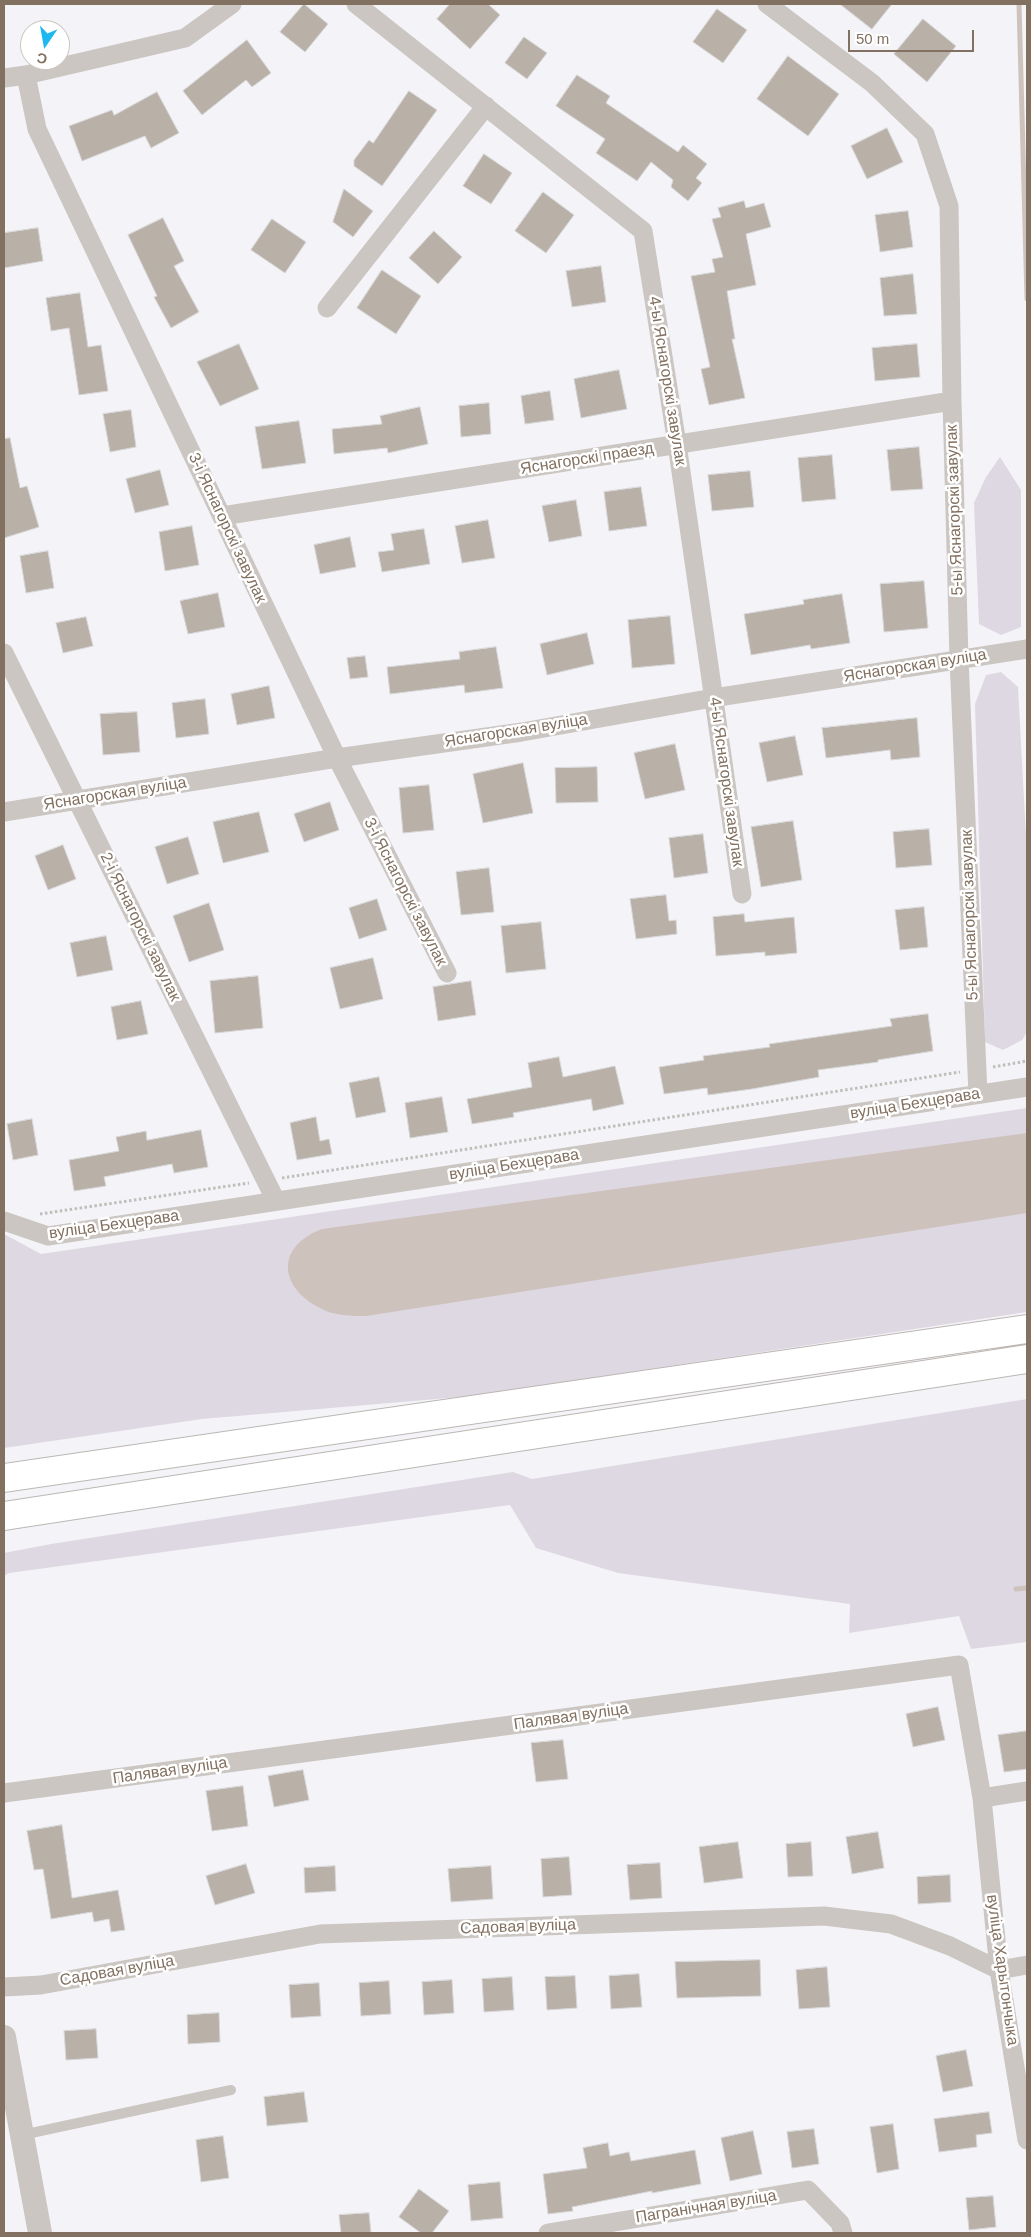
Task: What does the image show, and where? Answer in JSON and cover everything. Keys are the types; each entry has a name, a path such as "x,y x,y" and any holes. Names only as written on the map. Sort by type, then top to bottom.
{"highway":[{"path":"4,1478 1027,1329"},
{"path":"4,1516 1027,1359"},
{"path":"4,1470 39,1472"},
{"path":"4,1524 42,1510"}],"street":[{"path":"4,78 26,75 185,38 232,4"},
{"name":"4-ы Яснагорскі завулак","path":"356,4 643,231 677,444 742,894"},
{"name":"5-ы Яснагорскі завулак","path":"767,4 872,83 924,134 949,206 959,659 978,1094"},
{"name":"3-і Яснагорскі завулак","path":"26,75 37,129 337,758 446,974"},
{"path":"327,308 486,106"},
{"name":"Яснагорскі праезд","path":"222,516 952,401"},
{"name":"Яснагорская вуліца","path":"4,812 337,758 522,732 713,698 1027,649"},
{"name":"2-і Яснагорскі завулак","path":"4,653 276,1201"},
{"name":"вуліца Бехцерава","path":"4,1221 48,1236 1027,1087"},
{"name":"Палявая вуліца","path":"4,1793 959,1665 982,1798"},
{"path":"982,1798 1027,1791"},
{"name":"вуліца Харытончыка","path":"982,1798 999,1970 1027,2140"},
{"name":"Садовая вуліца","path":"4,1987 41,1985 320,1934 824,1916 891,1924 950,1946 999,1970"},
{"path":"999,1970 1027,1965"},
{"path":"4,2038 40,2233"},
{"name":"Пагранічная вуліца","path":"548,2233 808,2190 840,2223 843,2233"}],"lane":[{"path":"22,2135 231,2090"}],"path":[{"path":"33,1215 1027,1061"}],"shaded area":[{"path":"1000,457 1021,490 1021,627 1001,635 979,624 974,503 986,477"},
{"path":"1001,672 1018,687 1027,855 1027,1032 1022,1040 1003,1050 985,1042 975,704 986,675"},
{"path":"1027,1108 1027,1312 472,1396 202,1419 4,1448 4,1234 41,1254"},
{"path":"1027,1133 1027,1213 366,1316 349,1316 325,1311 306,1299 296,1289 290,1279 288,1267 290,1256 296,1246 307,1237 322,1229"},
{"path":"1027,1399 1027,1642 971,1649 959,1616 849,1633 850,1604 618,1573 536,1548 510,1505 9,1573 4,1576 4,1553 51,1544 513,1472 532,1479"}],"building":[{"path":"304,4 328,24 305,52 280,32"},
{"path":"450,4 488,4 500,15 470,49 437,19"},
{"path":"840,4 892,4 872,29"},
{"path":"717,9 747,30 723,63 693,42"},
{"path":"923,19 956,46 927,82 894,54"},
{"path":"524,37 547,53 527,79 505,63"},
{"path":"247,40 271,73 252,87 246,80 202,115 183,91"},
{"path":"788,56 839,94 808,136 757,99"},
{"path":"577,75 610,96 606,103 678,152 683,145 707,164 696,178 702,183 688,201 671,187 673,180 651,162 637,181 596,153 605,139 556,106"},
{"path":"409,91 437,110 382,186 354,166 354,160 369,140 373,143"},
{"path":"157,92 179,133 151,148 145,136 82,161 69,126 112,110 114,115"},
{"path":"887,128 903,162 867,179 851,146"},
{"path":"484,154 512,173 491,204 463,186"},
{"path":"344,189 373,211 353,237 333,222"},
{"path":"543,192 574,215 546,253 515,231"},
{"path":"744,201 746,208 764,203 771,227 746,234 756,285 727,291 735,339 732,339 745,398 709,405 701,369 710,367 691,276 715,272 712,259 723,257 712,219 721,217 718,208"},
{"path":"908,211 913,247 880,252 875,215"},
{"path":"163,218 184,261 174,266 199,312 171,328 154,297 157,296 128,235"},
{"path":"272,219 306,242 285,273 251,250"},
{"path":"38,228 43,261 4,268 4,233"},
{"path":"434,231 462,257 438,284 409,258"},
{"path":"601,266 606,302 572,307 566,271"},
{"path":"382,270 421,296 396,334 357,308"},
{"path":"913,274 917,314 884,316 880,278"},
{"path":"80,293 88,347 101,345 108,391 79,395 69,328 51,331 46,298"},
{"path":"239,344 259,389 220,406 197,362"},
{"path":"917,344 920,377 875,381 872,348"},
{"path":"619,370 627,409 581,418 574,379"},
{"path":"550,391 554,420 525,424 521,396"},
{"path":"489,403 491,434 461,437 459,406"},
{"path":"420,407 428,444 388,453 387,448 334,454 332,429 382,424 380,416"},
{"path":"131,410 136,447 110,452 103,414"},
{"path":"299,421 306,463 262,469 255,427"},
{"path":"10,438 20,488 27,486 39,527 4,538 4,439"},
{"path":"919,447 923,489 891,491 887,450"},
{"path":"832,455 836,499 802,502 798,458"},
{"path":"160,470 169,505 135,513 126,479"},
{"path":"750,471 754,507 712,511 708,475"},
{"path":"641,487 647,526 609,531 604,492"},
{"path":"576,500 582,536 549,542 542,506"},
{"path":"488,520 495,558 462,563 455,526"},
{"path":"192,526 199,565 165,571 159,532"},
{"path":"424,529 430,564 382,572 378,552 394,550 391,534"},
{"path":"350,537 356,567 320,574 314,545"},
{"path":"48,551 54,588 26,593 20,556"},
{"path":"924,581 928,628 884,632 880,584"},
{"path":"218,593 225,627 188,634 180,601"},
{"path":"842,594 850,643 811,649 810,645 751,655 744,614 804,604 803,600"},
{"path":"670,616 675,664 632,668 628,620"},
{"path":"86,617 93,646 63,653 56,623"},
{"path":"587,633 594,664 547,675 540,644"},
{"path":"496,647 503,688 465,693 464,685 390,694 387,667 460,659 459,652"},
{"path":"365,656 368,677 350,679 347,658"},
{"path":"269,686 275,718 237,725 231,694"},
{"path":"205,699 209,734 176,738 172,703"},
{"path":"137,712 140,752 103,755 100,714"},
{"path":"917,718 920,757 891,760 890,750 826,758 822,728"},
{"path":"795,736 803,775 767,782 759,743"},
{"path":"675,744 685,790 645,799 634,753"},
{"path":"523,763 533,813 483,823 473,774"},
{"path":"597,767 598,802 556,803 555,768"},
{"path":"429,785 434,830 403,833 399,788"},
{"path":"330,802 339,830 304,842 294,814"},
{"path":"259,812 269,852 223,863 213,822"},
{"path":"793,821 802,880 761,887 751,827"},
{"path":"929,829 932,865 896,868 893,832"},
{"path":"703,834 708,873 674,878 669,838"},
{"path":"188,837 199,874 167,884 155,847"},
{"path":"63,845 76,879 48,890 35,856"},
{"path":"489,868 494,912 461,915 456,872"},
{"path":"666,895 669,921 676,920 677,934 636,939 630,899"},
{"path":"377,899 387,930 359,939 349,908"},
{"path":"209,903 224,950 189,962 173,916"},
{"path":"924,907 928,947 900,950 895,910"},
{"path":"744,914 745,922 794,917 797,953 765,956 765,952 716,956 713,917"},
{"path":"541,922 546,969 506,973 501,926"},
{"path":"106,936 113,970 77,977 70,943"},
{"path":"373,958 383,999 340,1009 330,968"},
{"path":"258,976 263,1028 215,1033 210,981"},
{"path":"471,981 476,1015 438,1021 433,987"},
{"path":"141,1001 148,1034 117,1040 111,1007"},
{"path":"928,1014 933,1051 878,1060 878,1062 818,1070 819,1077 752,1089 708,1095 707,1088 664,1094 659,1067 704,1060 703,1056 770,1047 769,1044 892,1026 890,1019"},
{"path":"559,1057 563,1077 615,1066 624,1104 593,1111 591,1099 513,1113 514,1117 472,1124 467,1099 532,1087 528,1063"},
{"path":"379,1077 386,1112 356,1118 349,1083"},
{"path":"442,1097 448,1132 410,1138 405,1103"},
{"path":"316,1117 320,1141 329,1139 332,1154 297,1160 290,1123"},
{"path":"32,1119 38,1155 13,1160 7,1124"},
{"path":"201,1130 208,1167 174,1173 172,1164 104,1177 106,1186 74,1191 69,1160 119,1151 116,1137 146,1131 147,1140"},
{"path":"938,1707 945,1740 913,1747 906,1714"},
{"path":"1027,1731 1027,1769 1004,1772 998,1735"},
{"path":"563,1740 568,1779 536,1782 531,1743"},
{"path":"303,1770 309,1800 274,1807 268,1776"},
{"path":"243,1786 248,1826 212,1831 206,1791"},
{"path":"62,1825 72,1898 118,1890 125,1930 111,1932 109,1919 94,1922 92,1912 51,1919 43,1869 34,1870 27,1831"},
{"path":"878,1832 884,1868 852,1874 846,1837"},
{"path":"738,1842 743,1878 704,1883 699,1847"},
{"path":"811,1842 813,1876 788,1877 786,1844"},
{"path":"569,1857 572,1895 543,1897 541,1859"},
{"path":"660,1863 662,1898 630,1900 627,1865"},
{"path":"246,1864 255,1893 215,1905 206,1876"},
{"path":"335,1866 336,1891 305,1893 304,1868"},
{"path":"491,1866 493,1899 451,1902 448,1869"},
{"path":"950,1875 951,1902 918,1904 917,1877"},
{"path":"760,1960 761,1996 677,1998 675,1962"},
{"path":"827,1967 830,2007 799,2009 796,1970"},
{"path":"639,1974 642,2007 611,2009 609,1976"},
{"path":"575,1976 577,2008 547,2010 545,1977"},
{"path":"512,1977 514,2010 484,2012 482,1979"},
{"path":"452,1980 454,2013 424,2015 422,1982"},
{"path":"389,1981 391,2014 361,2016 359,1983"},
{"path":"319,1983 321,2016 291,2018 289,1985"},
{"path":"219,2013 220,2042 188,2044 187,2015"},
{"path":"96,2029 98,2058 66,2060 64,2031"},
{"path":"966,2050 973,2086 943,2092 936,2056"},
{"path":"304,2092 308,2122 267,2126 264,2097"},
{"path":"989,2112 992,2133 976,2135 977,2147 939,2152 934,2119"},
{"path":"893,2124 899,2169 877,2173 870,2127"},
{"path":"814,2129 819,2164 792,2168 787,2132"},
{"path":"753,2131 762,2174 730,2181 721,2138"},
{"path":"223,2136 229,2178 201,2182 196,2140"},
{"path":"608,2143 610,2156 629,2152 631,2161 695,2150 701,2184 652,2193 652,2191 572,2207 573,2211 548,2214 543,2174 587,2168 583,2148"},
{"path":"500,2182 503,2218 471,2221 468,2185"},
{"path":"419,2189 449,2211 432,2233 421,2233 399,2217"},
{"path":"993,2196 996,2227 969,2230 966,2198"},
{"path":"369,2213 371,2233 341,2233 339,2215"}],"waterway":[{"path":"1019,4 1027,299"},
{"path":"1016,1589 1027,1588"}]}
